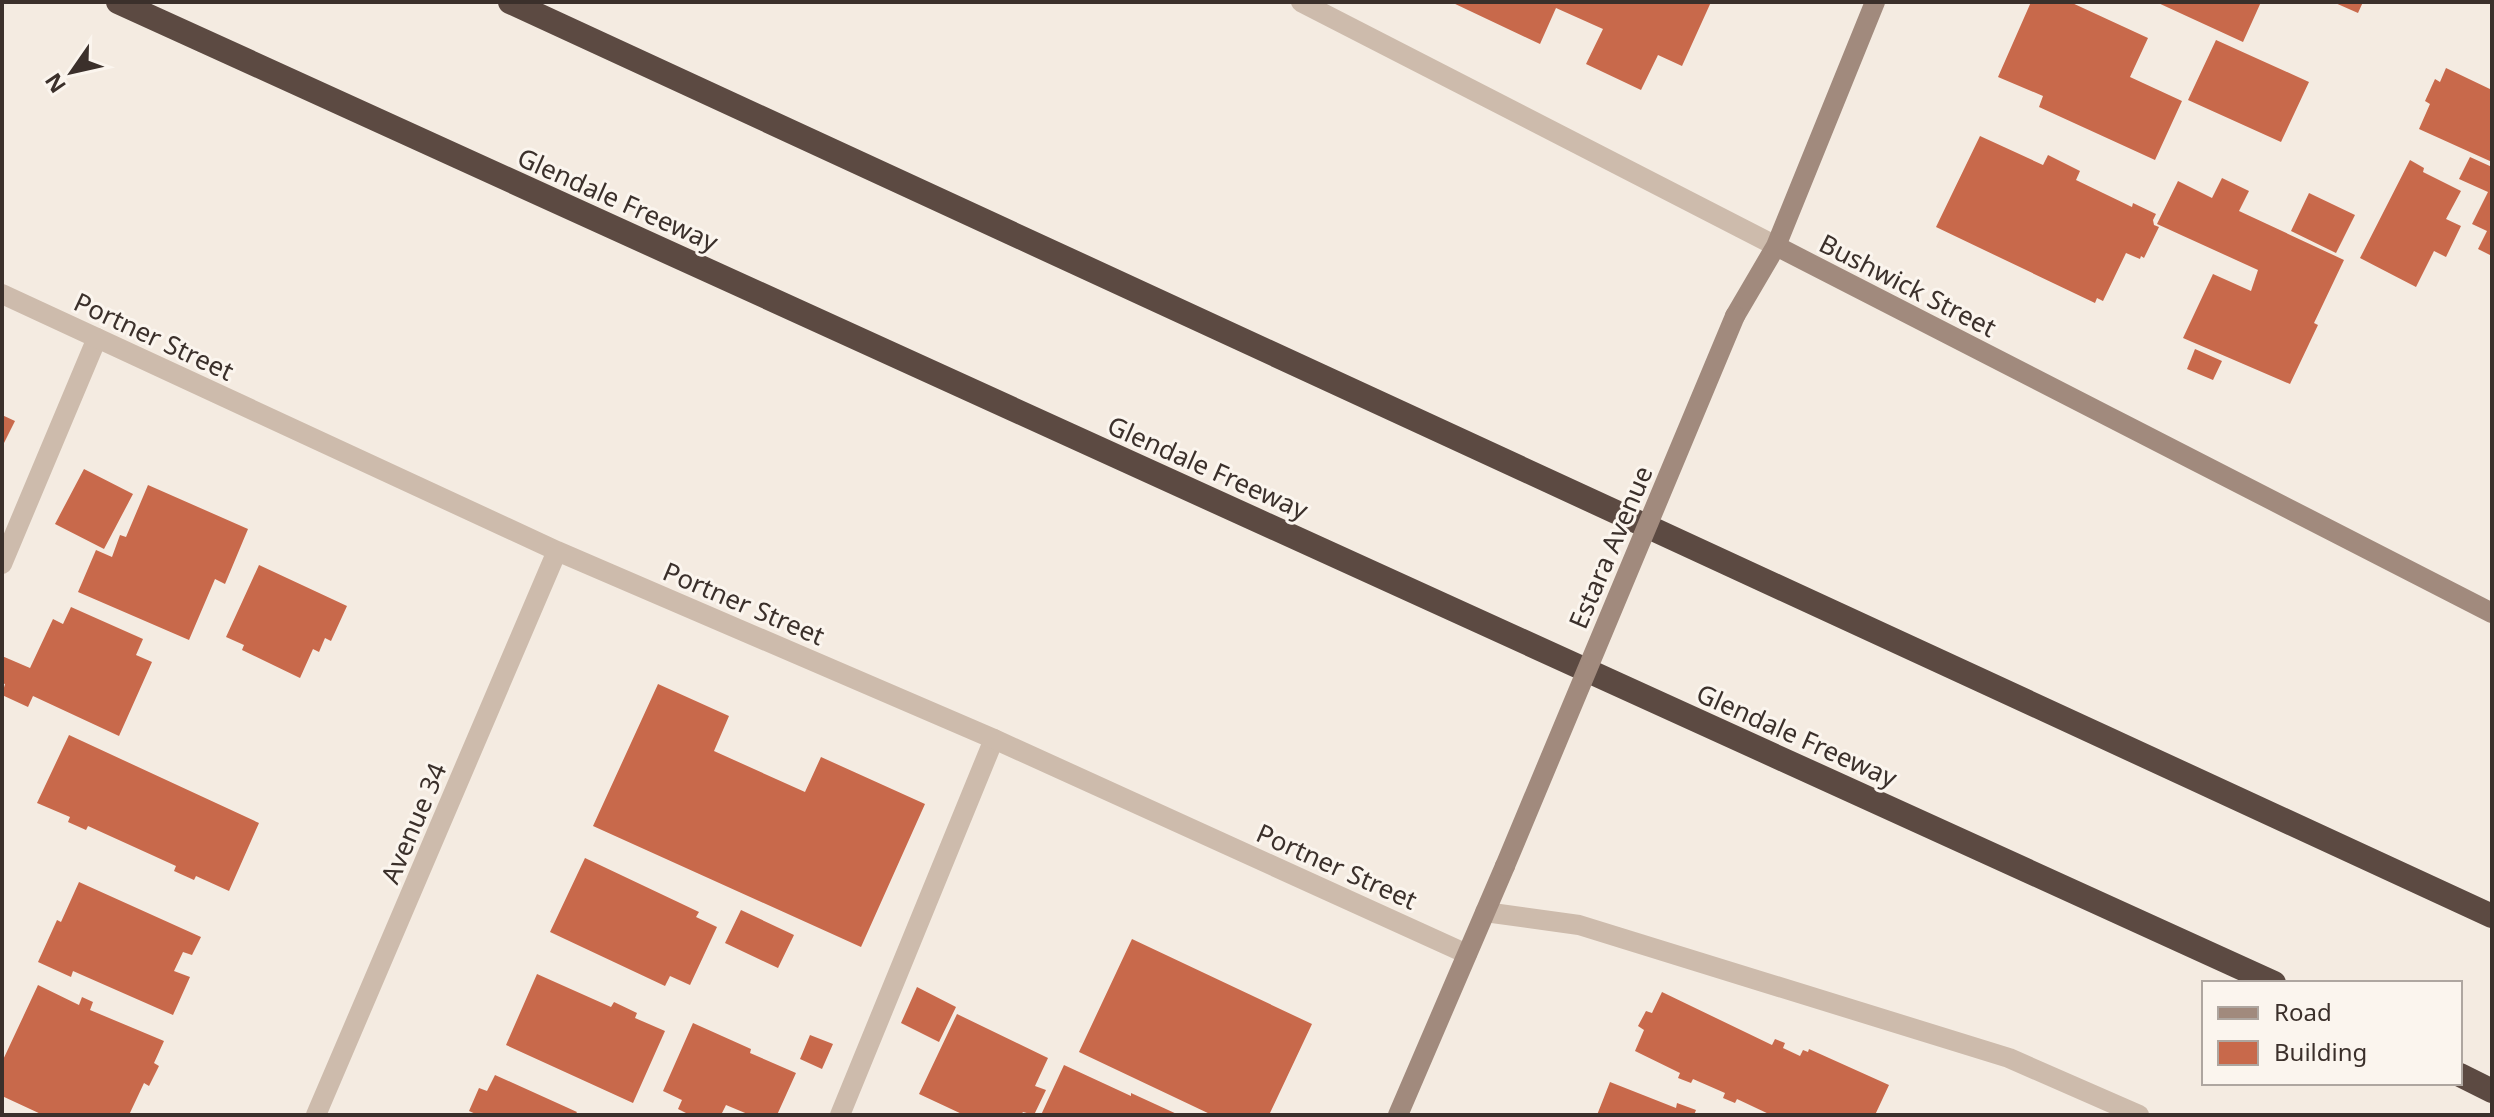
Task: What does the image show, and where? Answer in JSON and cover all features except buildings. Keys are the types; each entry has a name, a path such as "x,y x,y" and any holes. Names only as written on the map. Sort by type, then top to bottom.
{"highway":[{"name":"Glendale Freeway","path":"118,2 2270,981"},
{"path":"510,2 2492,916"},
{"path":"2462,1076 2492,1091"}],"street":[{"name":"Bushwick Street","path":"1301,2 2492,613"},
{"name":"Estara Avenue","path":"1398,1115 1735,316 1776,246 1875,2"},
{"name":"Portner Street","path":"2,294 557,551 994,739 1467,954"},
{"path":"2,564 97,338"},
{"name":"Avenue 34","path":"316,1115 557,551"},
{"path":"840,1115 994,739"},
{"path":"1485,912 1579,925 2009,1058 2139,1115"}]}
